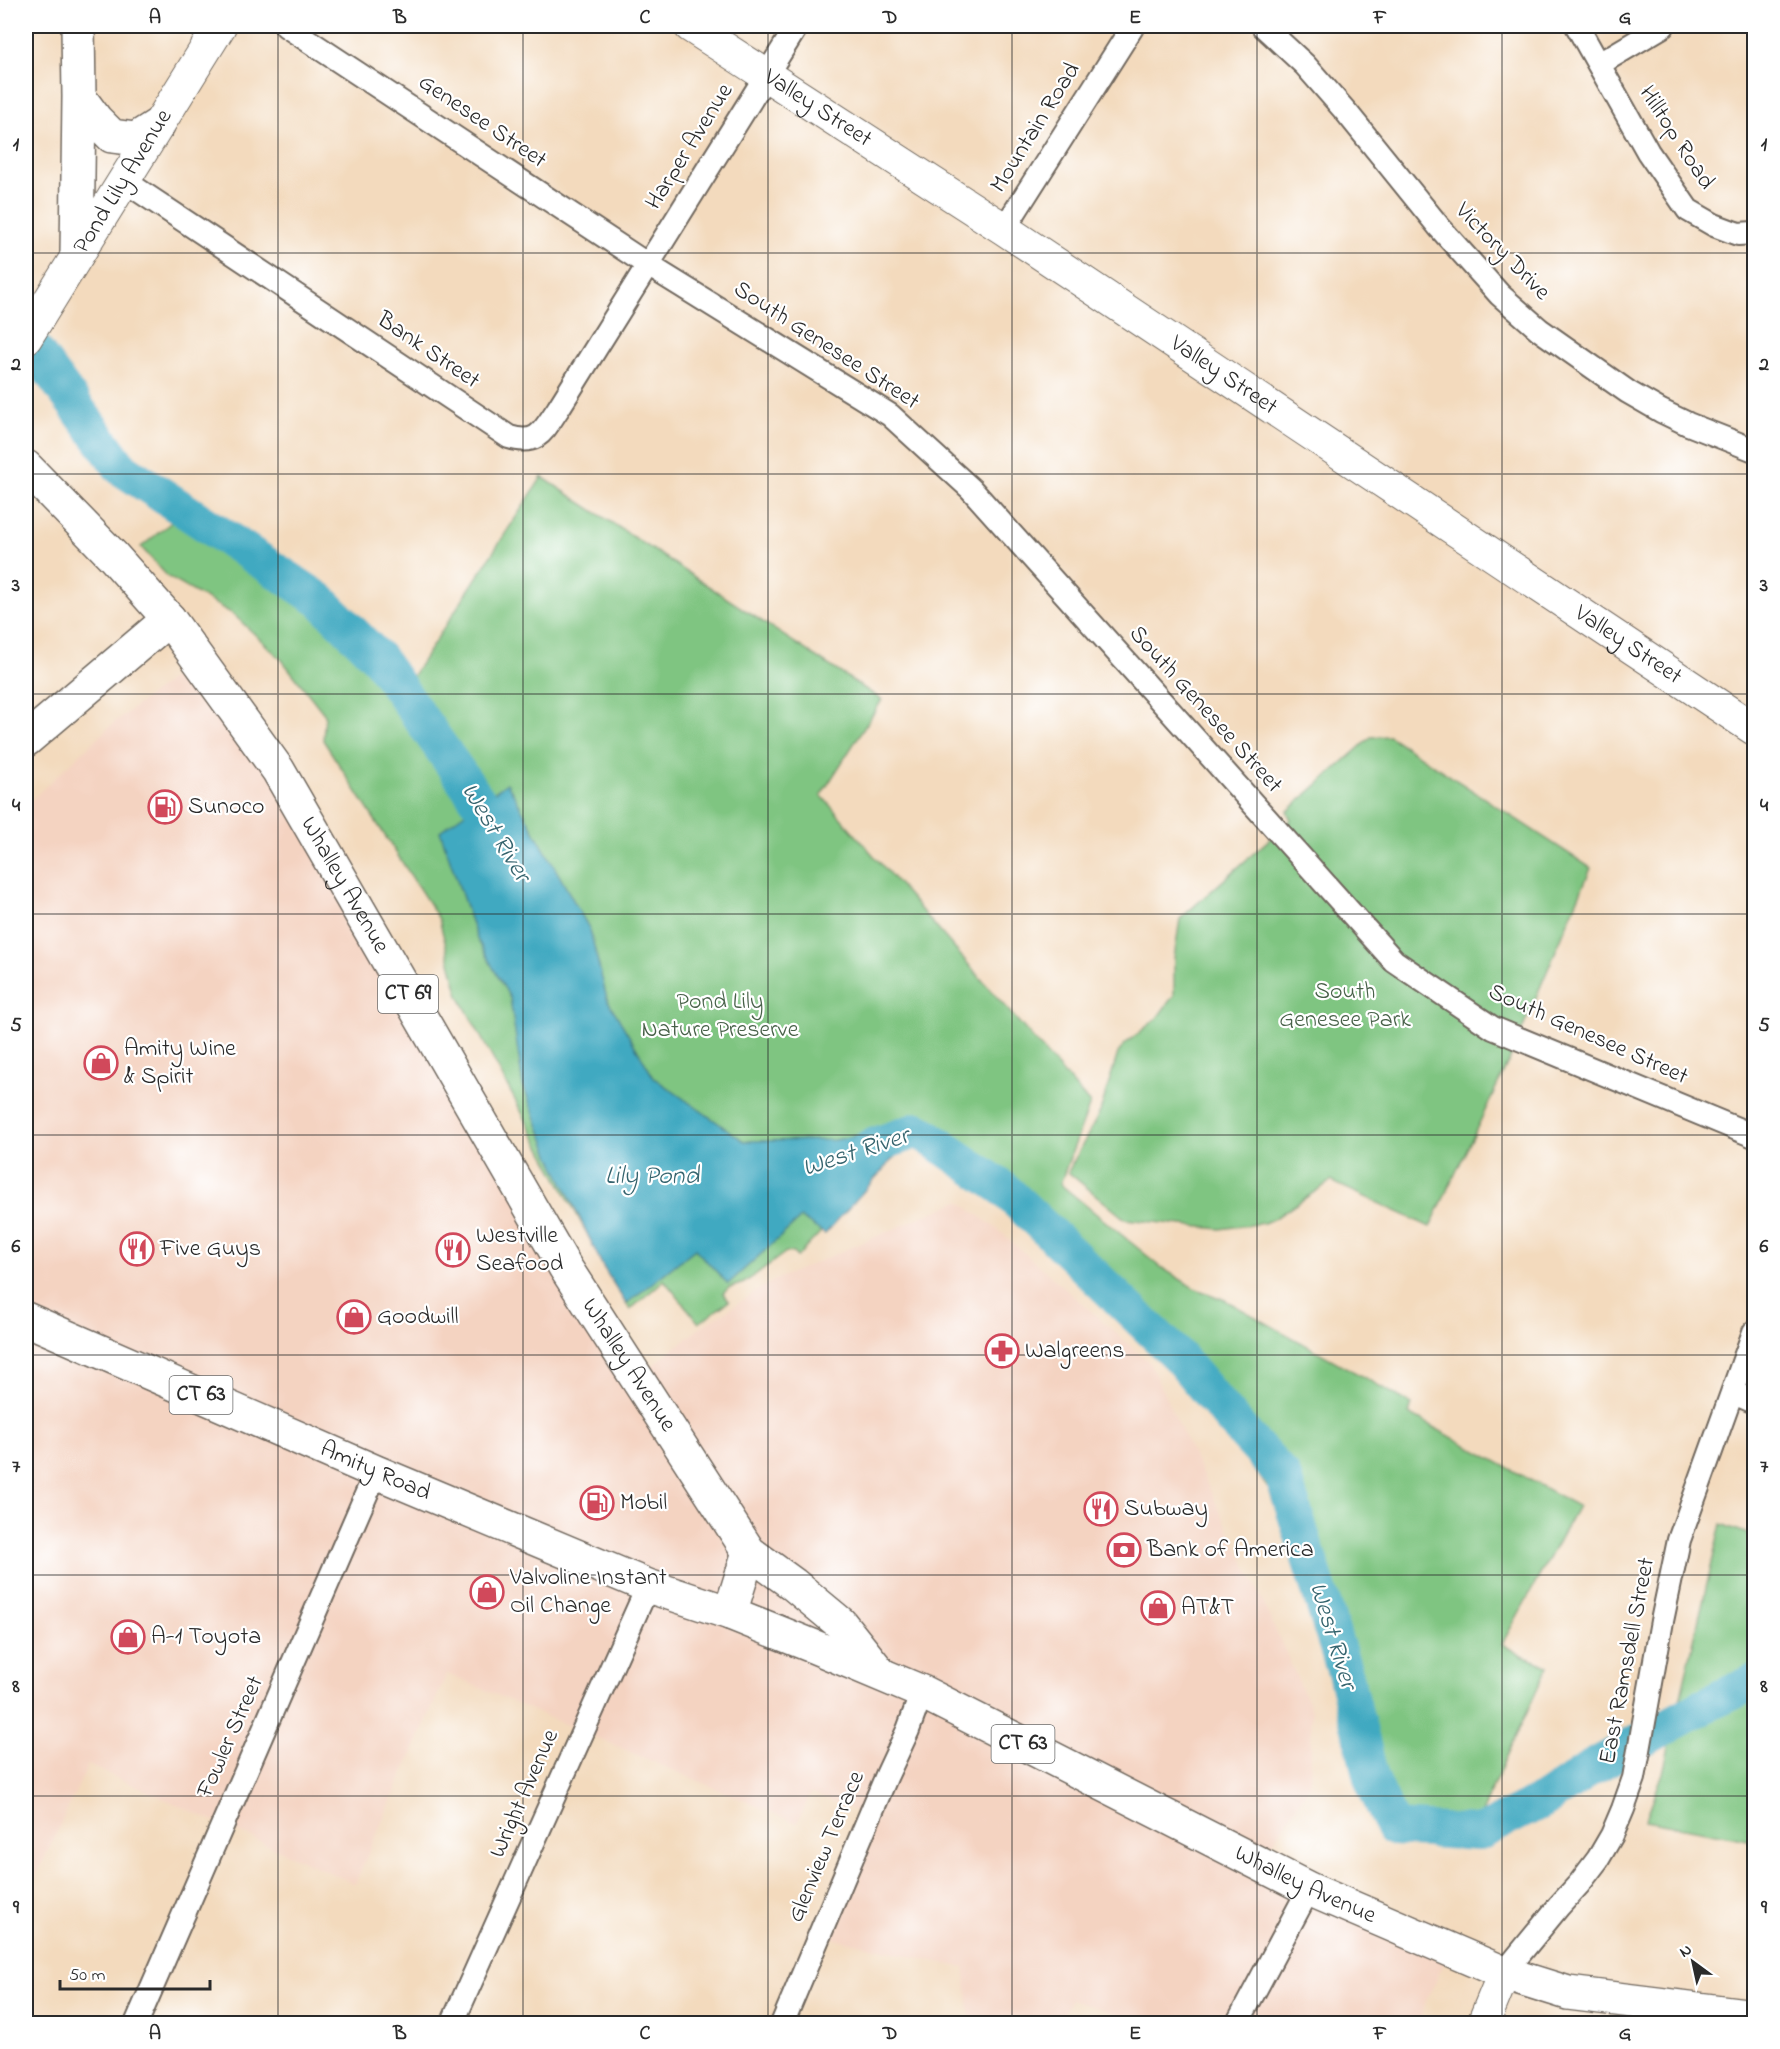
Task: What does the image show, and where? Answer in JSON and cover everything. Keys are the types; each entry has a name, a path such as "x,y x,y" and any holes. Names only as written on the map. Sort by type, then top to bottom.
{"main road":[{"path":"77,254 78,26"},
{"path":"79,97 96,120 112,136 136,139 158,125"},
{"name":"Whalley Avenue","path":"26,467 112,555 169,619 278,770 566,1267 748,1552 793,1584 840,1623 881,1674"},
{"path":"26,740 169,619"},
{"name":"Amity Road","path":"26,1319 376,1472 648,1586 730,1613"},
{"path":"730,1613 748,1552"},
{"name":"Whalley Avenue","path":"730,1613 922,1692 1309,1889 1504,1973 1568,1993 1755,2016"}],"street":[{"name":"Pond Lily Avenue","path":"33,326 220,26"},
{"name":"Genesee Street","path":"286,26 648,265"},
{"name":"Valley Street","path":"690,26 1004,229 1755,729"},
{"name":"Harper Avenue","path":"648,265 797,26"},
{"name":"Mountain Road","path":"1004,229 1133,26"},
{"name":"Victory Drive","path":"1263,26 1312,73 1440,228 1500,295 1540,330 1628,392 1661,411 1755,450"},
{"name":"Hilltop Road","path":"1577,26 1648,152 1688,210 1714,225 1738,234 1755,233"},
{"path":"1599,64 1663,26"},
{"name":"Bank Street","path":"123,180 509,437 522,441 535,439 544,430 648,265"},
{"name":"South Genesee Street","path":"648,265 890,415 971,489 1394,961 1493,1028 1755,1136"},
{"name":"East Ramsdell Street","path":"1504,1973 1579,1884 1612,1835 1634,1778 1679,1540 1755,1332"},
{"path":"1734,1393 1755,1402"},
{"name":"Fowler Street","path":"136,2024 376,1472"},
{"name":"Wright Avenue","path":"452,2024 648,1586"},
{"name":"Glenview Terrace","path":"782,2024 908,1730 922,1692"},
{"path":"1237,2024 1309,1889"},
{"path":"1483,2024 1504,1973"}],"shaded area":[{"path":"188,666 278,785 642,1374 702,1326 775,1280 959,1201 996,1228 1149,1362 1259,1593 1312,1711 1310,1785 1261,1861 1447,1957 1426,2001 1420,2023 1144,2023 1071,1999 1063,2016 970,2018 964,1968 823,1936 873,1819 811,1793 797,1823 447,1674 355,1884 88,1765 26,1898 26,805 111,725"}],"green space":[{"name":"Pond Lily Nature Preserve","path":"542,477 882,700 821,795 1090,1104 1060,1184 1162,1268 1194,1288 1225,1300 1412,1404 1409,1414 1578,1506 1502,1644 1522,1656 1548,1666 1471,1834 1432,1831 1413,1822 1381,1799 1365,1769 1269,1490 1196,1384 1087,1277 1040,1238 927,1120 797,1257 793,1253 786,1252 744,1283 729,1288 723,1293 729,1301 699,1323 664,1280 630,1310 459,996 439,919 323,740 325,715 282,660 233,614 168,577 141,547 184,512 325,603 355,628 372,650 387,679 403,691"},
{"name":"South Genesee Park","path":"1389,736 1591,868 1511,1056 1430,1227 1331,1181 1264,1223 1220,1229 1125,1219 1068,1172 1100,1112 1118,1053 1125,1044 1157,1018 1174,995 1174,958 1180,919 1291,820 1287,812 1371,737"},
{"path":"1721,1524 1754,1536 1754,1841 1645,1821 1663,1773"}],"water":[{"name":"Lily Pond","path":"507,783 590,930 607,999 654,1078 744,1141 835,1140 927,1121 825,1234 801,1218 728,1284 695,1249 626,1304 603,1267 551,1157 523,1086 510,998 477,939 440,831"}],"waterway":[{"name":"West River","path":"26,338 121,468 320,600 379,659 484,809 503,845"},
{"name":"West River","path":"870,1147 918,1130 1004,1189 1179,1357 1229,1417 1283,1476 1346,1676 1371,1778 1393,1828 1479,1833 1549,1797 1589,1769 1704,1706 1754,1682"}],"place":[{"name":"Sunoco","path":"165,807"},
{"name":"Amity Wine & Spirit","path":"101,1063"},
{"name":"Five Guys","path":"137,1249"},
{"name":"Westville Seafood","path":"453,1250"},
{"name":"Goodwill","path":"354,1317"},
{"name":"Walgreens","path":"1002,1351"},
{"name":"Mobil","path":"597,1503"},
{"name":"Subway","path":"1101,1509"},
{"name":"Bank of America","path":"1124,1550"},
{"name":"Valvoline Instant Oil Change","path":"487,1592"},
{"name":"AT&T","path":"1158,1608"},
{"name":"A-1 Toyota","path":"128,1637"}]}
